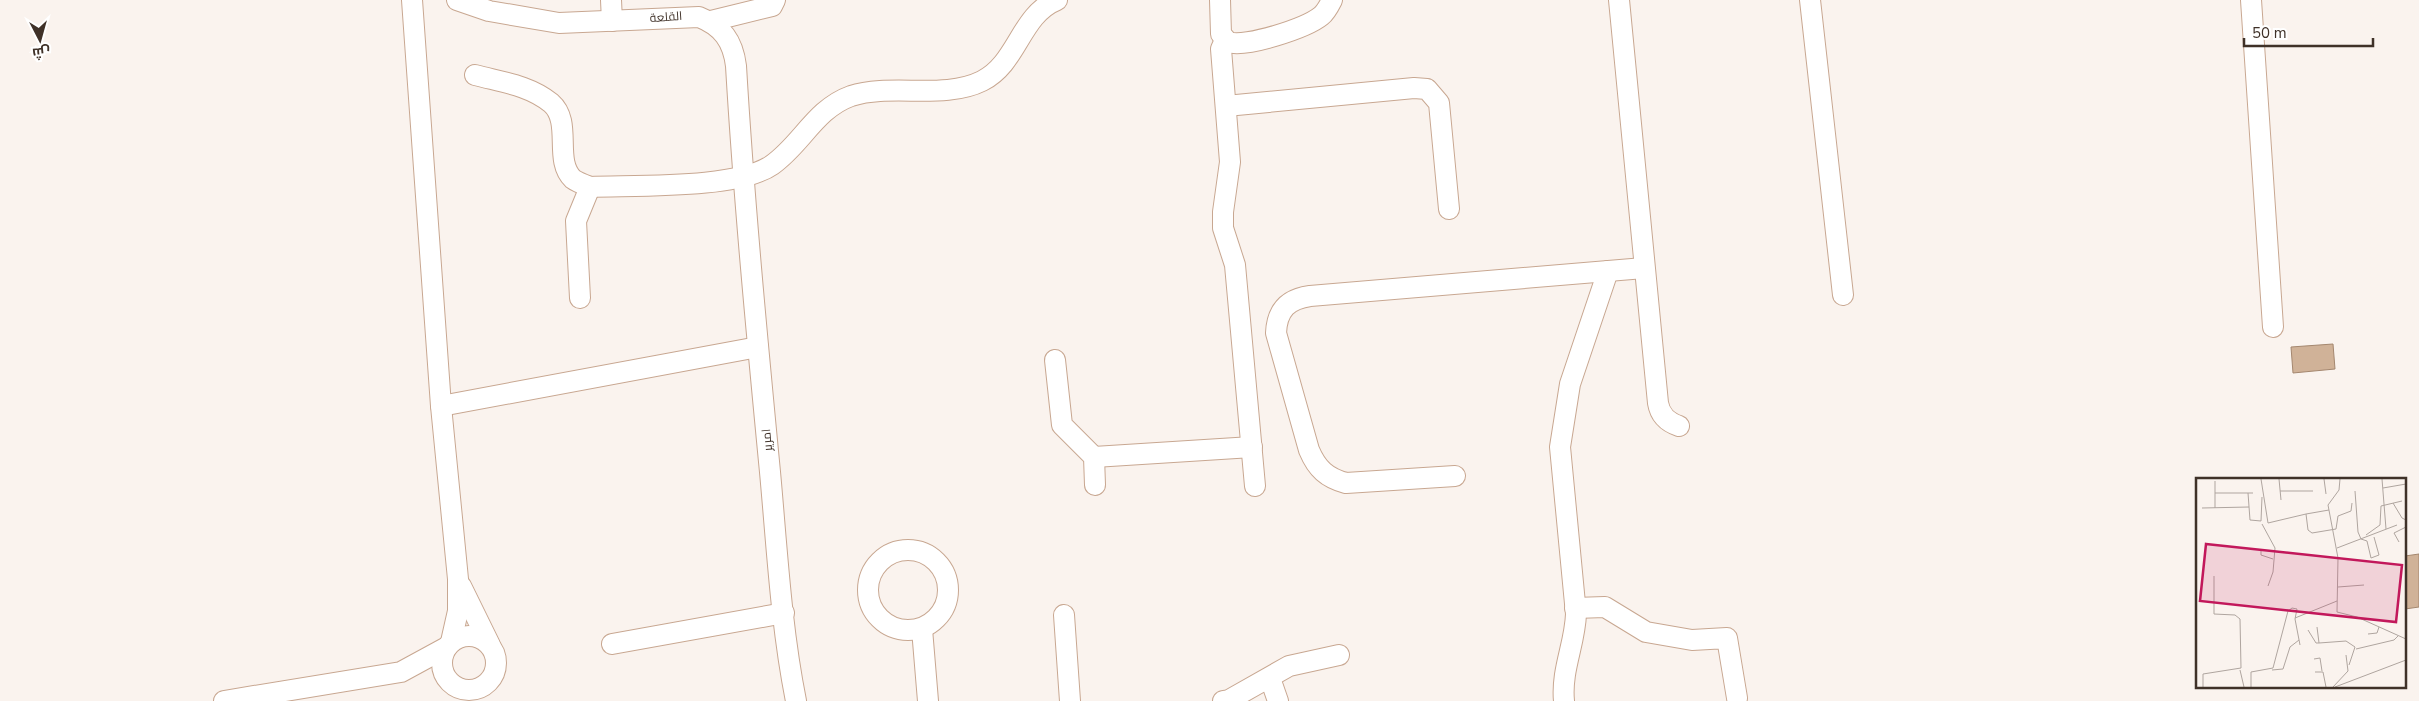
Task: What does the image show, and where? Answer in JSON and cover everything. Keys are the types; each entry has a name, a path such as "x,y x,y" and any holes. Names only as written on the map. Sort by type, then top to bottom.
{"street":[{"path":"412,0 441,406 458,579 458,611 442,664 458,690"},
{"name":"القلعة","path":"457,0 488,11 559,23 685,16 699,17 711,22 730,40 735,52 743,178"},
{"path":"612,0 612,21"},
{"path":"711,22 772,6 775,0"},
{"path":"475,75 530,89 552,104 561,116 566,168 573,179 590,187 743,178 772,165 822,112 841,100 865,93 955,88 982,81 993,74 1011,56 1036,14 1057,0"},
{"path":"1220,0 1221,30 1225,40 1234,44 1283,33 1321,16 1332,0"},
{"path":"1620,0 1644,268 1659,408 1666,419 1679,426"},
{"path":"1810,0 1843,295"},
{"path":"2251,0 2273,327"},
{"path":"1225,40 1221,49 1230,162 1222,220 1235,265 1255,486"},
{"path":"1226,106 1414,88 1426,89 1432,92 1439,103 1449,209"},
{"name":"امرير","path":"743,178 784,613 796,701"},
{"path":"580,298 576,221 590,187"},
{"path":"1455,476 1346,483 1333,480 1322,472 1314,462 1309,450 1276,332 1276,321 1280,310 1288,302 1299,297 1644,268"},
{"path":"1564,701 1563,685 1575,629 1575,608 1560,448 1570,384 1608,271"},
{"path":"441,406 758,347"},
{"path":"1055,360 1062,424 1094,457 1095,485"},
{"path":"1094,457 1252,447"},
{"path":"905,550 928,555 944,571 949,594 940,615 922,629 898,630 878,619 867,599 869,576 883,557 905,550"},
{"path":"458,579 491,646 497,666 485,701"},
{"path":"1575,608 1605,607 1646,632 1692,640 1727,638 1738,698"},
{"path":"612,644 784,613"},
{"path":"1064,615 1070,701"},
{"path":"922,629 928,701"},
{"path":"224,701 401,672 467,635 484,640 491,646"},
{"path":"1223,701 1229,700 1289,666 1339,655"},
{"path":"401,672 458,690 477,689 492,679"},
{"path":"1270,678 1278,701"}],"building":[{"path":"2333,344 2335,369 2293,373 2291,347"},
{"path":"2419,554 2419,607 2406,609 2406,556"}]}
